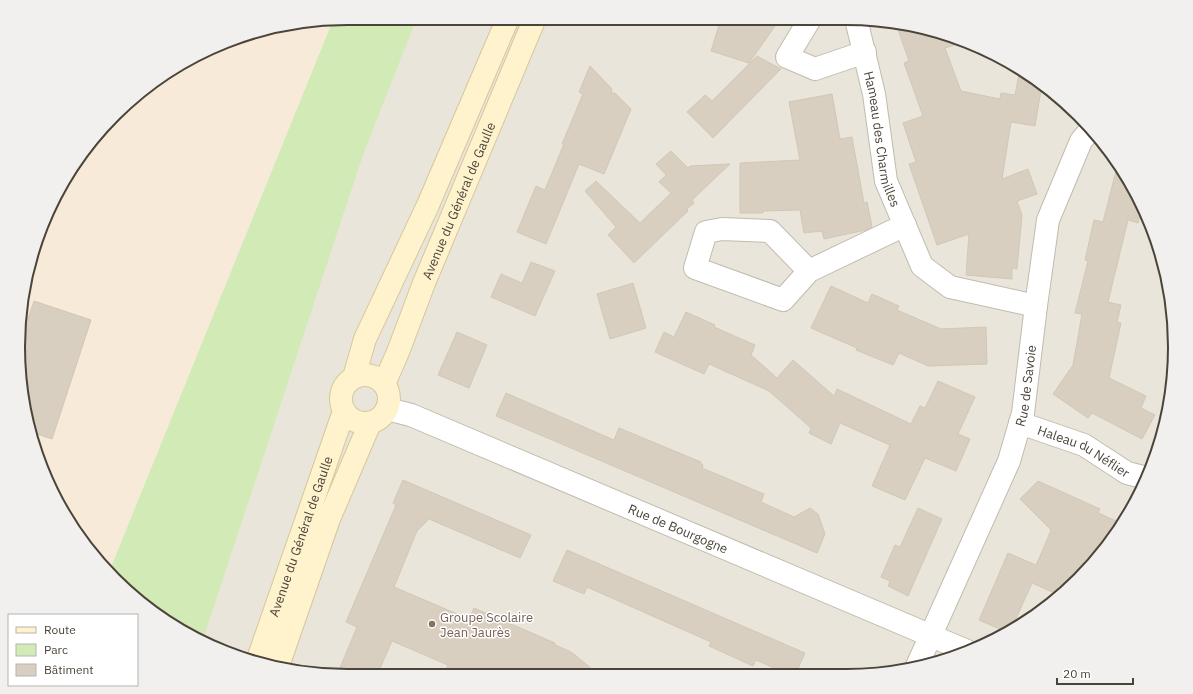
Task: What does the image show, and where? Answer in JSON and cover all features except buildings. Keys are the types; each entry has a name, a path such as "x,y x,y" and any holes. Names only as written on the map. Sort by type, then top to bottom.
{"main road":[{"name":"Avenue du Général de Gaulle","path":"354,377 365,339 428,205 505,25"},
{"name":"Avenue du Général de Gaulle","path":"384,384 398,352 424,283 532,25"},
{"path":"360,375 374,376 384,384 389,393 389,404 387,410 380,418 364,424 352,420 344,411 341,405 342,392 344,386 354,377 360,375"},
{"name":"Avenue du Général de Gaulle","path":"259,657 344,411"},
{"name":"Avenue du Général de Gaulle","path":"279,662 329,519 370,423"}],"street":[{"name":"Hameau des Charmilles","path":"807,25 788,57 815,69 864,52"},
{"name":"Hameau des Charmilles","path":"858,26 874,94 886,181 922,266 950,287 1036,306"},
{"name":"Rue de Savoie","path":"919,660 1009,462 1023,412 1048,220 1081,141 1087,134"},
{"path":"809,271 770,231 722,229 706,232 695,268 782,300 809,271 905,225"},
{"name":"Rue de Bourgogne","path":"387,410 412,414 960,648"},
{"name":"Haleau du Néflier","path":"1020,423 1084,445 1127,473 1140,476"}],"shaded area":[{"path":"414,25 846,25 909,31 950,42 988,58 1025,79 1074,119 1114,168 1135,205 1151,243 1157,264 1162,284 1167,326 1168,347 1165,389 1162,410 1151,451 1135,489 1114,526 1074,575 1025,615 1007,626 988,636 950,652 909,663 846,669 347,669 284,663 243,652 204,636 363,154"},
{"path":"331,26 111,566 79,526 58,489 42,451 31,410 26,368 26,326 31,284 42,243 58,205 68,186 92,151 119,119 168,79 205,58 243,42 284,31"}],"green space":[{"path":"414,25 363,155 204,636 168,615 135,589 111,566 331,26"}],"place":[{"name":"Groupe Scolaire Jean Jaurès","path":"432,624"}]}
